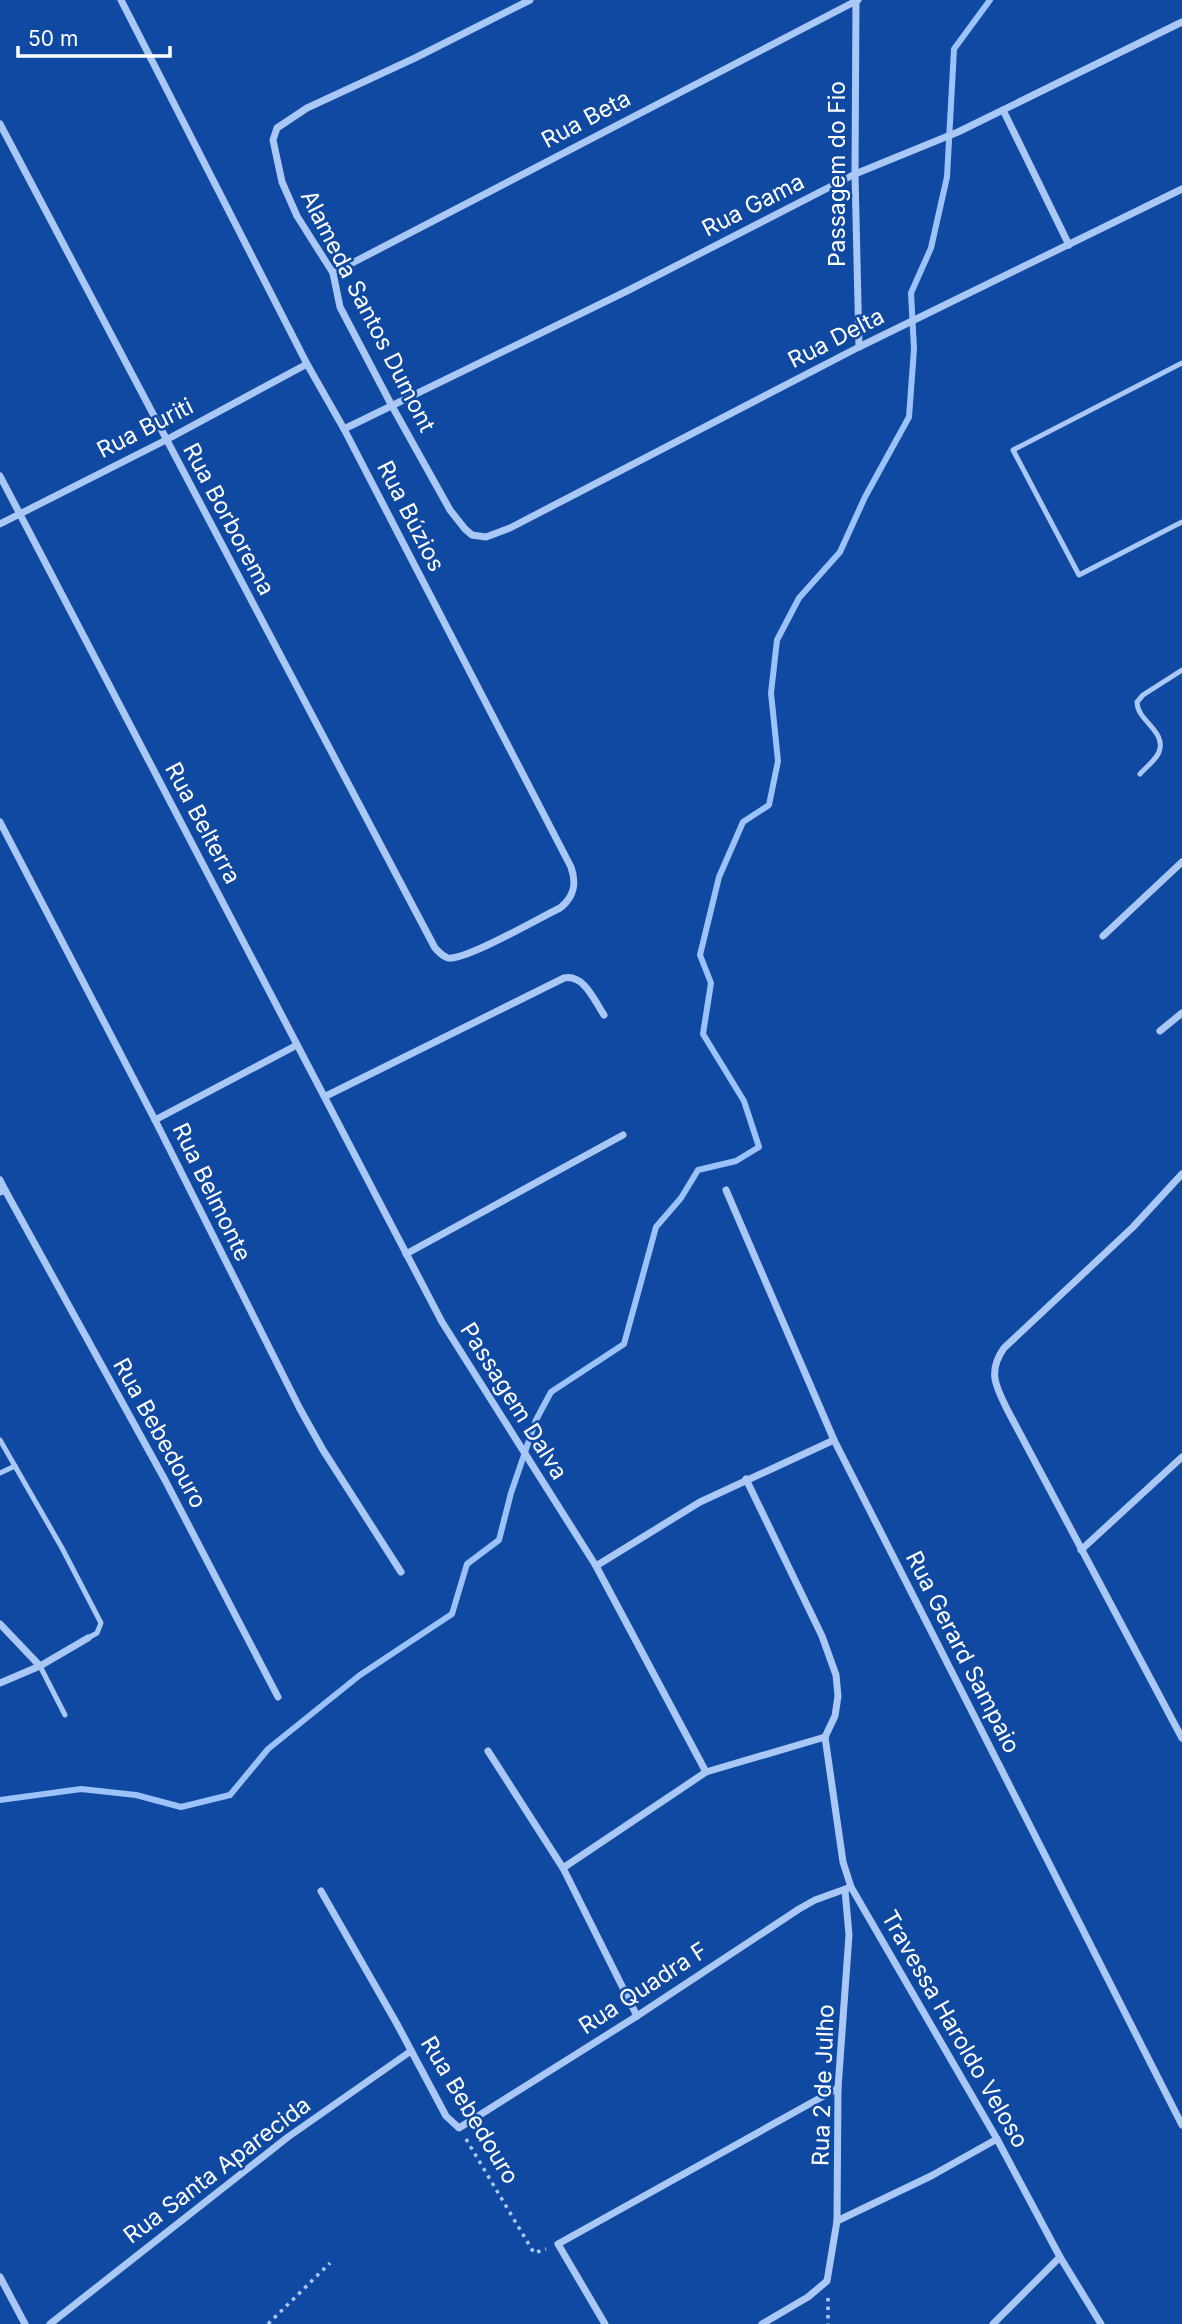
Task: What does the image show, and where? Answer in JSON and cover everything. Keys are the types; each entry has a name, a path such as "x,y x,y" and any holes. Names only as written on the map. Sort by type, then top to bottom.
{"street":[{"name":"Rua Búzios","path":"121,0 575,879 568,902 560,908 504,937 457,957 450,958 440,954 426,932"},
{"name":"Alameda Santos Dumont","path":"510,528 495,535 472,535 450,510 391,406 340,307 333,273 297,216 282,182 273,140 277,128 307,108 530,0"},
{"name":"Passagem do Fio","path":"857,0 855,174 859,347"},
{"name":"Rua Beta","path":"333,273 857,0"},
{"name":"Rua Gama","path":"344,429 627,291 855,174 958,132 1182,22"},
{"path":"1003,110 1069,245"},
{"name":"Rua Borborema","path":"0,124 426,932"},
{"name":"Rua Delta","path":"510,528 859,347 1182,189"},
{"name":"Rua Buriti","path":"0,524 166,440 307,364"},
{"name":"Rua Belterra","path":"0,476 297,1045"},
{"name":"Rua Belmonte","path":"0,822 155,1120 300,1409 401,1572"},
{"path":"1103,936 1182,862"},
{"path":"326,1096 564,978 572,976 580,979 604,1015"},
{"path":"1160,1031 1182,1013"},
{"path":"155,1120 297,1045"},
{"name":"Passagem Dalva","path":"297,1045 442,1322 596,1566 706,1772"},
{"path":"406,1254 622,1135"},
{"path":"1182,1174 1133,1227 1004,1349 994,1368 999,1394 1182,1739"},
{"name":"Rua Bebedouro","path":"0,1180 3,1191 165,1480 278,1697"},
{"name":"Rua Gerard Sampaio","path":"726,1190 834,1440 1182,2125"},
{"path":"596,1566 700,1502 834,1440"},
{"path":"1081,1550 1182,1457"},
{"path":"563,1868 706,1772 825,1737 835,1716 838,1696 836,1675 822,1636 746,1479"},
{"path":"0,1623 40,1667"},
{"path":"0,1683 40,1667 88,1638"},
{"name":"Travessa Haroldo Veloso","path":"825,1737 848,1888 997,2139 1060,2257 1101,2324"},
{"path":"488,1751 563,1868 637,2016"},
{"name":"Rua Quadra F","path":"459,2128 637,2016 799,1909 848,1888"},
{"name":"Rua 2 de Julho","path":"827,2281 837,2221 838,2088 849,1936 848,1888"},
{"name":"Rua Bebedouro","path":"321,1891 446,2116 459,2128"},
{"name":"Rua Santa Aparecida","path":"50,2324 288,2137 411,2052"},
{"path":"605,2324 558,2244 838,2088"},
{"path":"837,2221 931,2176 997,2139"},
{"path":"993,2324 1060,2257"},
{"path":"0,2277 25,2324"},
{"path":"762,2324 808,2297 827,2281"}],"lane":[{"path":"1182,363 1013,450 1079,575 1182,522"},
{"path":"1140,774 1158,754 1160,746 1152,727 1140,715 1137,702 1143,695 1182,670"},
{"path":"0,1440 101,1623 97,1633 88,1638"},
{"path":"0,1473 15,1466"},
{"path":"40,1667 65,1715"}],"path":[{"name":"Rua Bebedouro","path":"459,2128 534,2253 558,2244"},
{"path":"268,2324 330,2263"},
{"path":"827,2281 828,2324"}],"waterway":[{"path":"0,1800 81,1789 136,1795 181,1807 230,1795 268,1749 360,1675 452,1614 467,1564 499,1540 511,1493 536,1420 551,1392 624,1344 656,1227 681,1198 698,1170 736,1161 759,1147 744,1101 703,1034 711,983 700,955 719,877 743,822 769,805 778,761 771,693 777,640 799,598 840,552 865,497 909,417 914,349 911,293 931,248 947,177 954,49 990,0"}]}
